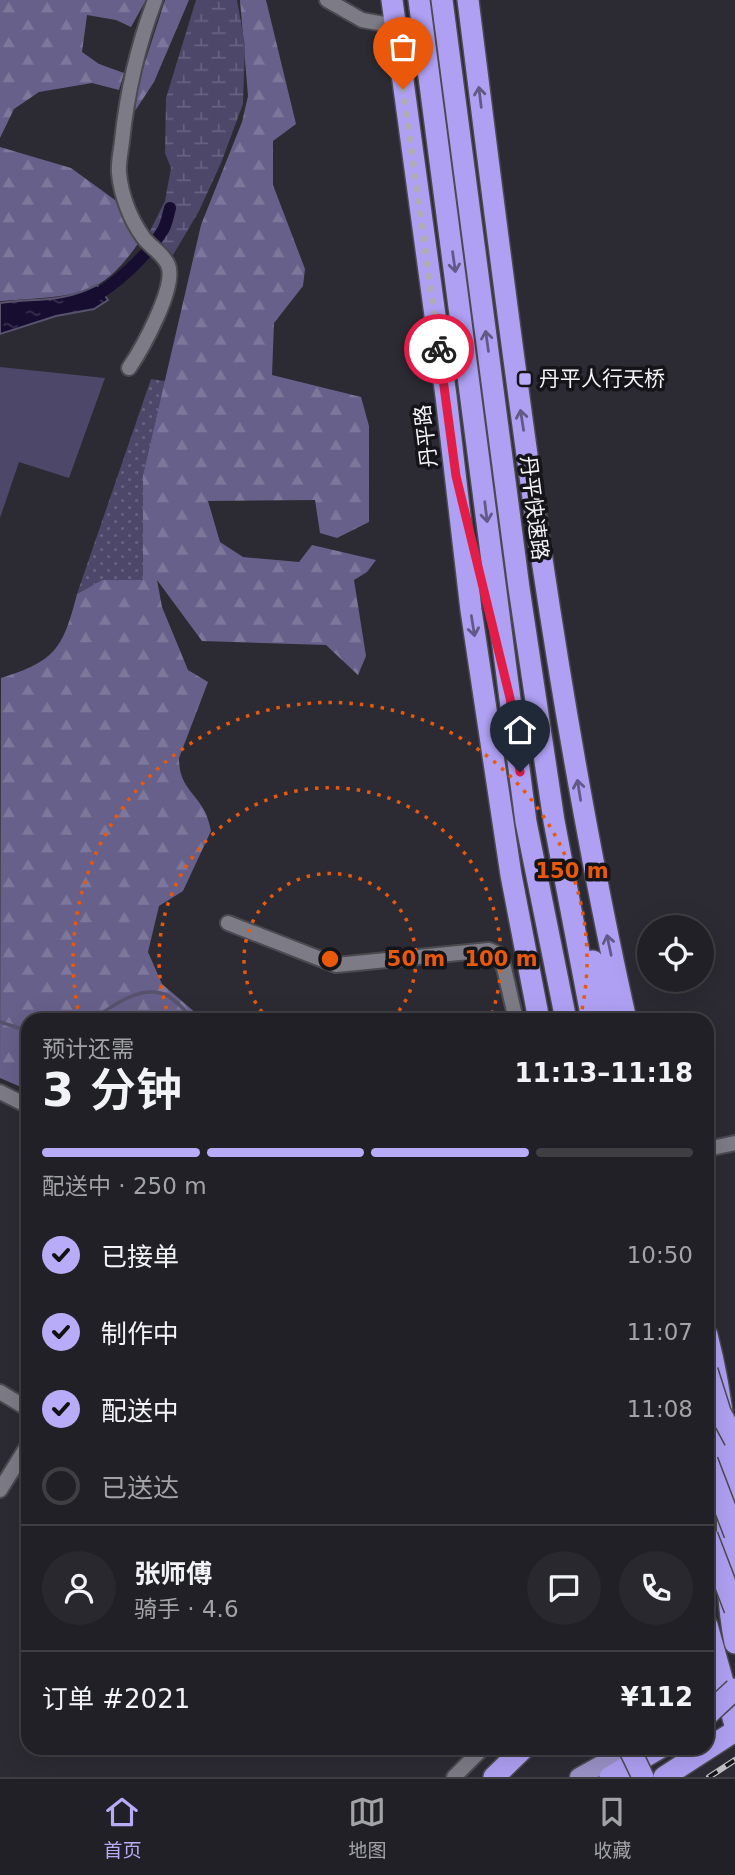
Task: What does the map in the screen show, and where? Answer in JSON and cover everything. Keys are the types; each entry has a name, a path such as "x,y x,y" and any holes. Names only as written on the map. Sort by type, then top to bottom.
{"highway":[{"name":"丹平路","path":"392,0 446,396 471,610 510,866 538,1013"},
{"path":"443,0 515,373"},
{"name":"丹平快速路","path":"443,0 535,693 554,821 591,1013"},
{"path":"468,0 528,461 590,857 624,1013"},
{"path":"419,1 446,396"},
{"path":"419,1 526,822 554,1013"},
{"path":"528,461 535,693"},
{"path":"456,476 510,698"},
{"path":"554,821 605,1013"},
{"path":"526,822 565,1013"},
{"path":"714,1368 726,1453 726,1550 735,1643"},
{"path":"714,1393 720,1412 735,1440"},
{"path":"714,1479 735,1532 714,1540"},
{"path":"714,1556 733,1610"},
{"path":"714,1656 735,1725"},
{"path":"714,1708 735,1689"},
{"path":"714,1746 735,1731"},
{"path":"494,1777 517,1755"},
{"path":"632,1755 643,1777"},
{"path":"610,1777 648,1755"},
{"path":"664,1777 699,1755"}],"main road":[{"path":"579,1777 614,1755"}],"street":[{"path":"129,368 139,353 169,287 170,268 165,259 144,239 124,201 118,171 132,80 155,0"},
{"path":"327,0 362,20 395,26"},
{"path":"228,923 336,965 489,950 496,952 501,955 514,1013"},
{"path":"0,1092 21,1102"},
{"path":"714,1148 735,1143"},
{"path":"0,1392 21,1405"},
{"path":"0,1490 21,1456"},
{"path":"454,1777 476,1755"}],"green space":[{"path":"0,0 146,0 131,27 116,20 87,15 82,52 99,64 124,73 119,90 92,83 39,92 14,109 0,138"},
{"path":"165,0 189,0 154,82 135,111 138,84"},
{"path":"196,0 237,0 245,45 243,104 199,211 173,255 150,231 165,201 171,168 165,153 166,98"},
{"path":"240,0 266,0 296,124 273,141 273,185 305,269 303,286 274,323 272,375 361,397 369,426 369,522 337,538 320,533 315,500 208,501 220,542 243,557 299,562 312,545 376,560 367,572 354,580 366,656 358,675 326,645 202,641 157,580 162,607 188,670 208,682 179,758 185,783 206,814 211,831 183,891 159,906 148,952 162,984 196,1013 21,1013 21,1087 0,1078 1,678 34,665 54,650 67,628 77,594 102,580 143,580 143,475 201,225 242,122 248,96"},
{"path":"0,147 71,168 126,208 139,242 110,276 78,293 0,301"},
{"path":"0,367 105,378 69,478 19,462 0,518"},
{"path":"151,379 165,381 143,475 143,580 102,580 77,594"}],"water":[{"path":"97,285 108,300 94,309 56,316 0,334 0,303 72,295"}],"waterway":[{"path":"89,299 120,278 149,249 164,227 170,208"},
{"path":"102,1013 145,992 164,994 187,1013"},
{"path":"0,1022 21,1029"}],"railway":[{"path":"709,1777 735,1760"}],"way so far":[{"path":"403,89 439,349"}],"place":[{"name":"丹平人行天桥","path":"525,379"}],"route":[{"path":"439,349 456,476 510,698 520,772"}]}
